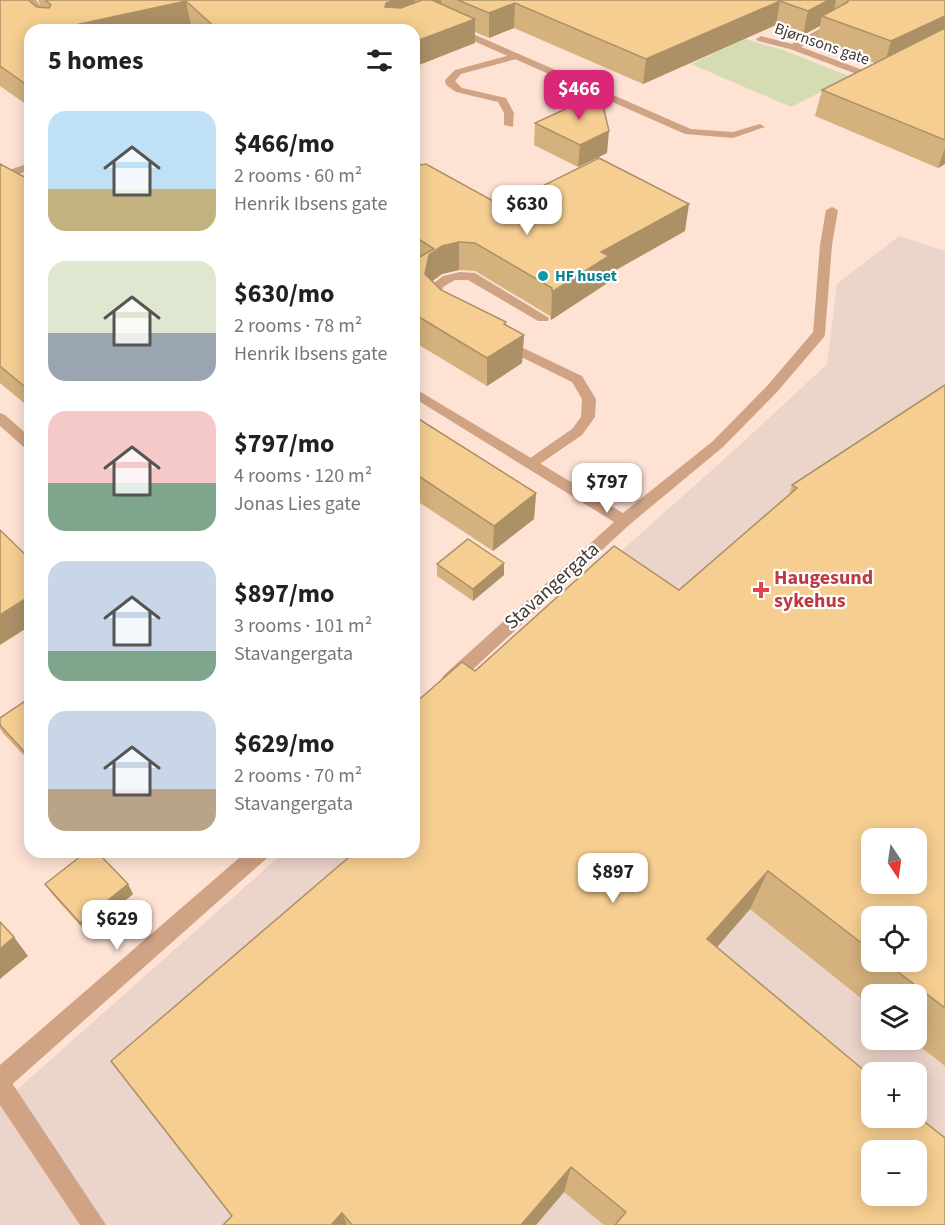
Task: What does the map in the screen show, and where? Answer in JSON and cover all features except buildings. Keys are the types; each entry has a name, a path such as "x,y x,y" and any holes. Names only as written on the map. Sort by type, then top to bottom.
{"street":[{"path":"31,0 38,8 32,17 42,24"},
{"path":"793,47 838,21 838,15 828,9 802,0"},
{"path":"448,26 689,132 733,135 760,127"},
{"name":"Bjørnsons gate","path":"761,39 793,47 876,76 859,83"},
{"path":"509,125 509,113 502,100 459,90 451,85 450,80 453,75 463,70 517,56"},
{"path":"0,177 24,168"},
{"name":"Stavangergata","path":"440,689 624,521 718,444 772,389 819,334 826,245 832,210"},
{"path":"447,314 434,300 435,288 443,279 458,275 471,276 543,318"},
{"path":"494,338 577,379 589,399 588,417 577,432 531,465"},
{"path":"420,396 624,521"},
{"path":"0,418 24,440"},
{"path":"0,1080 253,858"},
{"path":"0,1085 94,1225"}],"shaded area":[{"name":"Haugesund sykehus","path":"899,236 945,251 945,1225 0,1225 0,1105 277,858 420,858 420,731 741,444 827,364 837,284"}],"green space":[{"path":"745,39 783,50 851,77 791,107 691,64"}],"place":[{"name":"HF huset","path":"543,276"},
{"name":"Haugesund sykehus","path":"761,590"}]}
